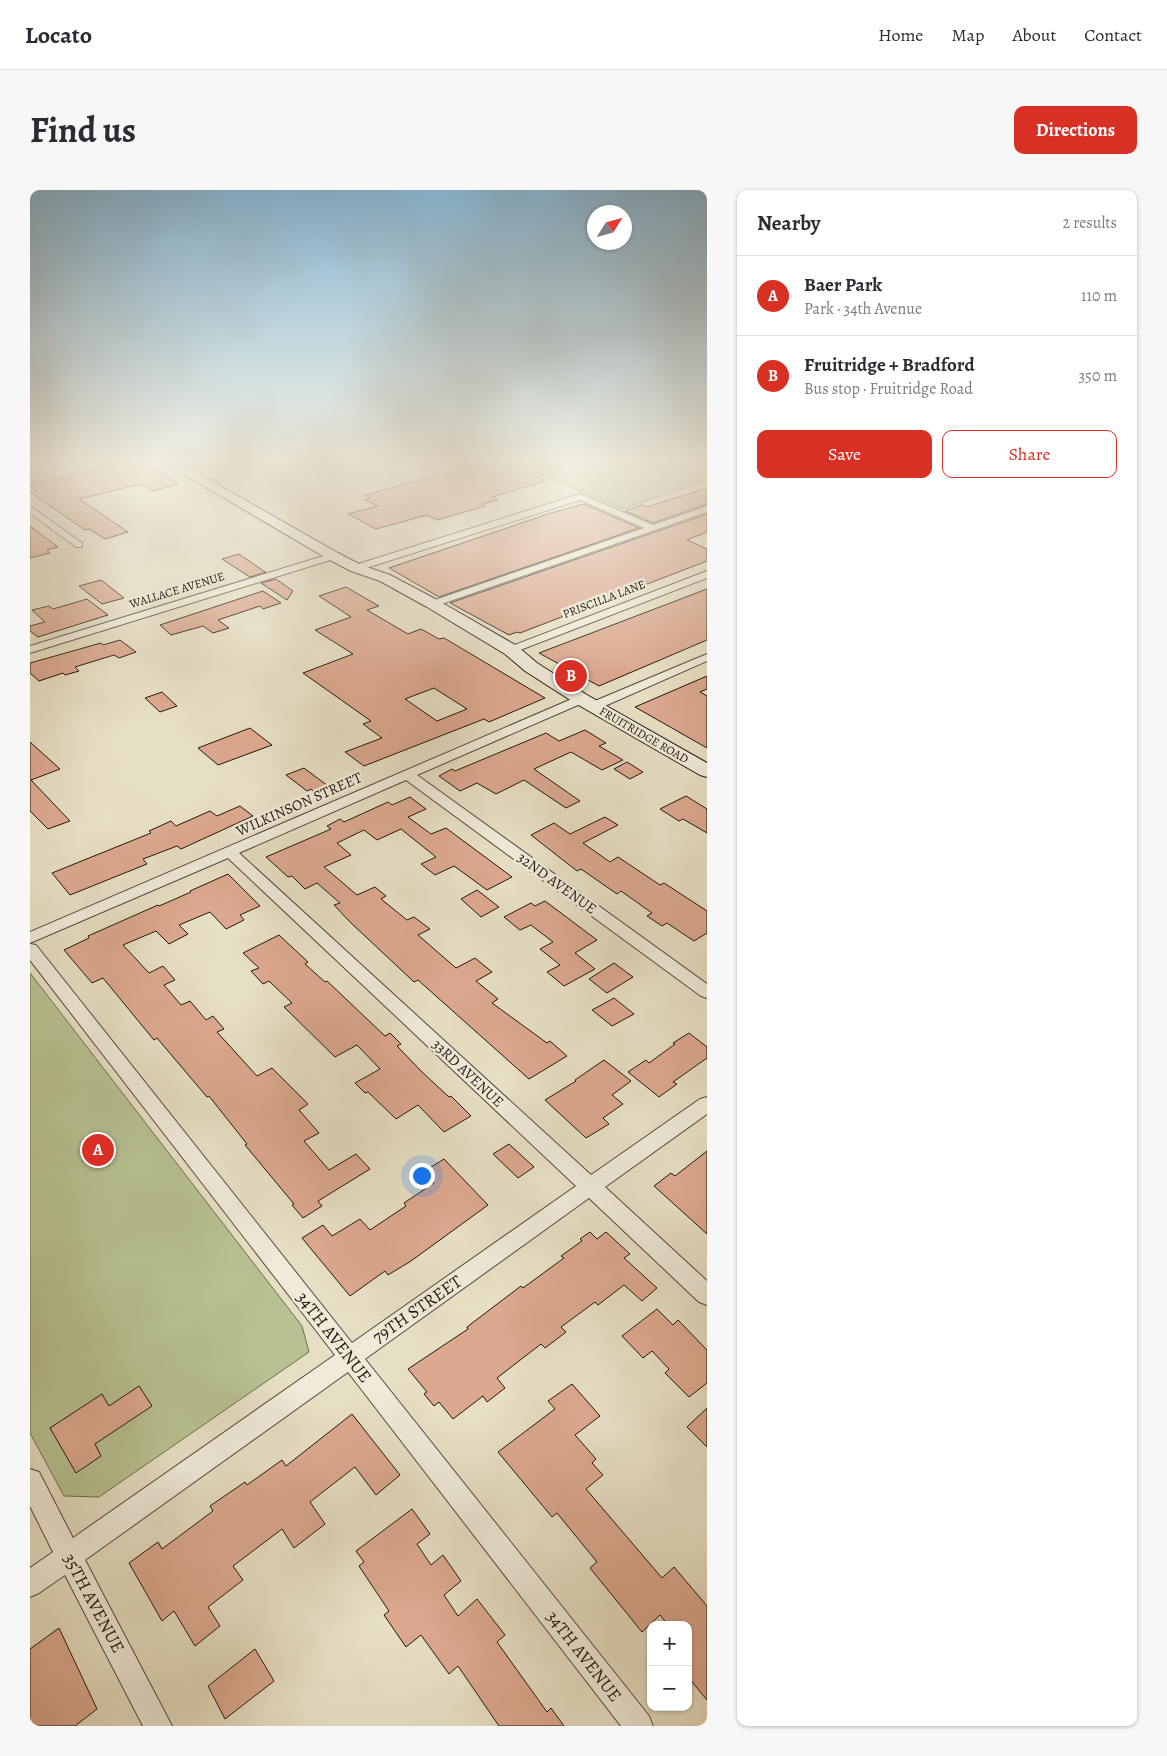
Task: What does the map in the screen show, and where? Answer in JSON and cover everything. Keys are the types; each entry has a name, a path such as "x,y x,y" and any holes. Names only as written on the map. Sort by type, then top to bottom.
{"main road":[{"name":"FRUITRIDGE ROAD","path":"289,531 356,568 385,578 434,604 511,650 531,667 587,702 704,767"},
{"name":"FRUITRIDGE ROAD","path":"356,568 369,579 500,656 531,667"}],"street":[{"path":"60,531 79,545"},
{"path":"356,568 474,531"},
{"path":"434,604 645,531"},
{"name":"WALLACE AVENUE","path":"30,650 333,556"},
{"name":"PRISCILLA LANE","path":"511,650 707,574"},
{"name":"WILKINSON STREET","path":"30,938 407,774 587,702 707,657"},
{"name":"32ND AVENUE","path":"407,774 707,992"},
{"name":"33RD AVENUE","path":"230,852 707,1295"},
{"name":"34TH AVENUE","path":"30,949 639,1726"},
{"name":"79TH STREET","path":"30,1584 707,1104"},
{"name":"35TH AVENUE","path":"30,1481 158,1726"}],"green space":[{"path":"30,973 302,1326 309,1352 99,1497 64,1496 30,1433"}],"building":[{"path":"30,531 36,531 58,547 47,550 50,553 30,558"},
{"path":"92,531 128,532 105,539"},
{"path":"499,531 631,531 439,597 389,568"},
{"path":"659,531 707,531 687,540 707,549 707,561 520,633 517,632 509,635 450,603"},
{"path":"239,554 266,572 250,577 222,559"},
{"path":"276,579 293,591 287,600 261,583"},
{"path":"101,580 124,598 102,604 79,586"},
{"path":"346,587 379,606 367,610 408,634 421,629 439,639 444,638 545,698 489,722 484,719 364,766 345,752 382,738 363,724 371,721 303,673 353,654 315,630 351,617 319,596","holes":["434,688 467,709 437,721 405,699"]},
{"path":"707,589 707,640 599,686 539,653"},
{"path":"263,591 281,603 263,609 260,606 218,620 229,628 213,633 203,626 171,635 160,625"},
{"path":"87,599 108,615 38,637 30,631 30,626 45,622 32,610 49,606 53,609"},
{"path":"120,640 136,652 119,658 114,655 75,667 79,671 65,675 63,673 39,681 30,673 30,663 101,643 103,645"},
{"path":"707,676 707,689 700,692 707,696 707,748 635,707"},
{"path":"162,692 177,706 160,712 145,698"},
{"path":"250,728 272,745 218,765 198,748"},
{"path":"585,730 606,743 599,746 623,760 602,770 571,752 534,769 580,801 566,808 524,780 496,794 477,783 460,791 439,776 452,769 455,771 546,733 559,741"},
{"path":"30,742 60,769 31,780 70,821 48,829 30,811"},
{"path":"627,762 643,772 630,779 614,769"},
{"path":"304,768 328,786 314,792 311,789 307,791 286,775"},
{"path":"686,796 707,809 707,833 683,819 679,821 660,809"},
{"path":"410,797 426,809 408,817 431,834 446,828 512,877 487,890 454,866 435,875 421,864 436,857 401,829 377,840 364,830 337,843 351,855 324,867 357,895 375,887 386,896 381,899 407,920 414,917 430,929 418,935 456,968 475,958 492,972 476,981 498,999 492,1003 547,1043 550,1041 567,1056 529,1079 418,980 414,982 350,922 334,905 340,903 317,883 305,889 292,876 288,877 266,857 331,829 327,826 340,819 344,822 388,802 392,805"},
{"path":"240,806 253,816 181,849 177,846 143,859 147,864 70,895 52,873 151,833 149,831 171,821 176,826 210,811 217,816"},
{"path":"605,817 618,825 583,843 610,862 618,857 660,885 664,883 707,911 707,933 694,941 667,923 662,926 647,916 652,913 621,891 617,894 581,869 577,871 531,835 554,823 570,834"},
{"path":"228,874 260,906 240,915 244,920 226,929 210,912 179,925 188,934 169,944 156,931 123,945 149,973 163,966 175,980 164,985 181,1005 190,1001 206,1020 213,1016 224,1029 217,1032 257,1076 272,1068 308,1104 299,1110 319,1133 304,1141 329,1170 356,1154 370,1169 318,1201 322,1206 303,1218 209,1096 207,1097 157,1038 154,1040 103,978 92,983 64,950 89,938 88,936"},
{"path":"477,890 499,907 481,917 461,899"},
{"path":"545,901 597,940 575,953 595,969 564,986 547,972 560,965 540,949 553,942 531,925 520,930 504,917 531,903 535,906"},
{"path":"279,935 308,962 305,964 325,982 327,981 385,1036 390,1033 401,1044 397,1046 422,1072 449,1097 451,1096 471,1116 444,1132 418,1105 396,1119 368,1092 365,1093 355,1083 380,1069 357,1045 335,1057 284,1007 292,1003 269,981 263,984 251,971 259,968 243,953"},
{"path":"614,963 633,977 607,993 589,979"},
{"path":"614,998 634,1014 612,1026 592,1010"},
{"path":"689,1033 707,1047 707,1058 673,1082 677,1084 659,1097 628,1072 646,1060 649,1063 675,1044 673,1043"},
{"path":"604,1060 631,1081 612,1095 623,1104 603,1118 609,1124 586,1138 545,1100 576,1081"},
{"path":"509,1144 534,1167 518,1178 493,1154"},
{"path":"707,1151 707,1234 654,1186 671,1173 675,1176"},
{"path":"444,1159 488,1205 411,1261 388,1275 385,1271 350,1296 302,1238 323,1225 332,1236 360,1219 370,1230 406,1206 404,1203 434,1183 423,1172"},
{"path":"590,1232 597,1239 606,1232 630,1254 624,1258 657,1288 642,1301 624,1285 598,1305 595,1302 561,1327 566,1332 545,1348 541,1344 497,1378 505,1388 487,1402 483,1396 453,1419 439,1402 434,1406 424,1394 427,1392 408,1369 468,1329 467,1327 521,1286 523,1288 564,1258 561,1256 582,1241 580,1239"},
{"path":"657,1309 673,1325 678,1320 707,1350 707,1383 689,1397 665,1373 669,1369 652,1351 643,1358 622,1336"},
{"path":"572,1384 600,1416 575,1435 596,1459 592,1463 603,1475 586,1489 662,1578 674,1567 707,1606 707,1700 692,1682 692,1621 665,1621 660,1615 654,1621 647,1621 647,1627 642,1632 590,1568 597,1562 557,1513 552,1517 498,1452 555,1409 548,1401"},
{"path":"139,1386 152,1406 95,1444 101,1456 76,1473 50,1428 102,1394 109,1406"},
{"path":"707,1408 707,1447 687,1427"},
{"path":"352,1414 400,1475 376,1495 355,1467 310,1502 325,1524 294,1548 282,1529 233,1566 243,1580 208,1607 220,1626 195,1646 174,1611 162,1621 129,1563 158,1542 162,1549 213,1511 210,1506 245,1482 247,1485 282,1460 286,1466"},
{"path":"412,1509 430,1534 417,1544 431,1565 443,1555 461,1581 444,1595 458,1616 477,1599 505,1635 497,1642 547,1712 551,1708 564,1726 499,1726 458,1666 449,1674 421,1635 406,1647 384,1615 389,1611 359,1566 364,1562 356,1551"},
{"path":"59,1628 97,1709 75,1726 30,1726 30,1649"},
{"path":"255,1649 274,1681 225,1719 208,1686"}],"place":[{"name":"Fruitridge + Bradford","path":"571,676"},
{"name":"Baer Park","path":"98,1150"}]}
